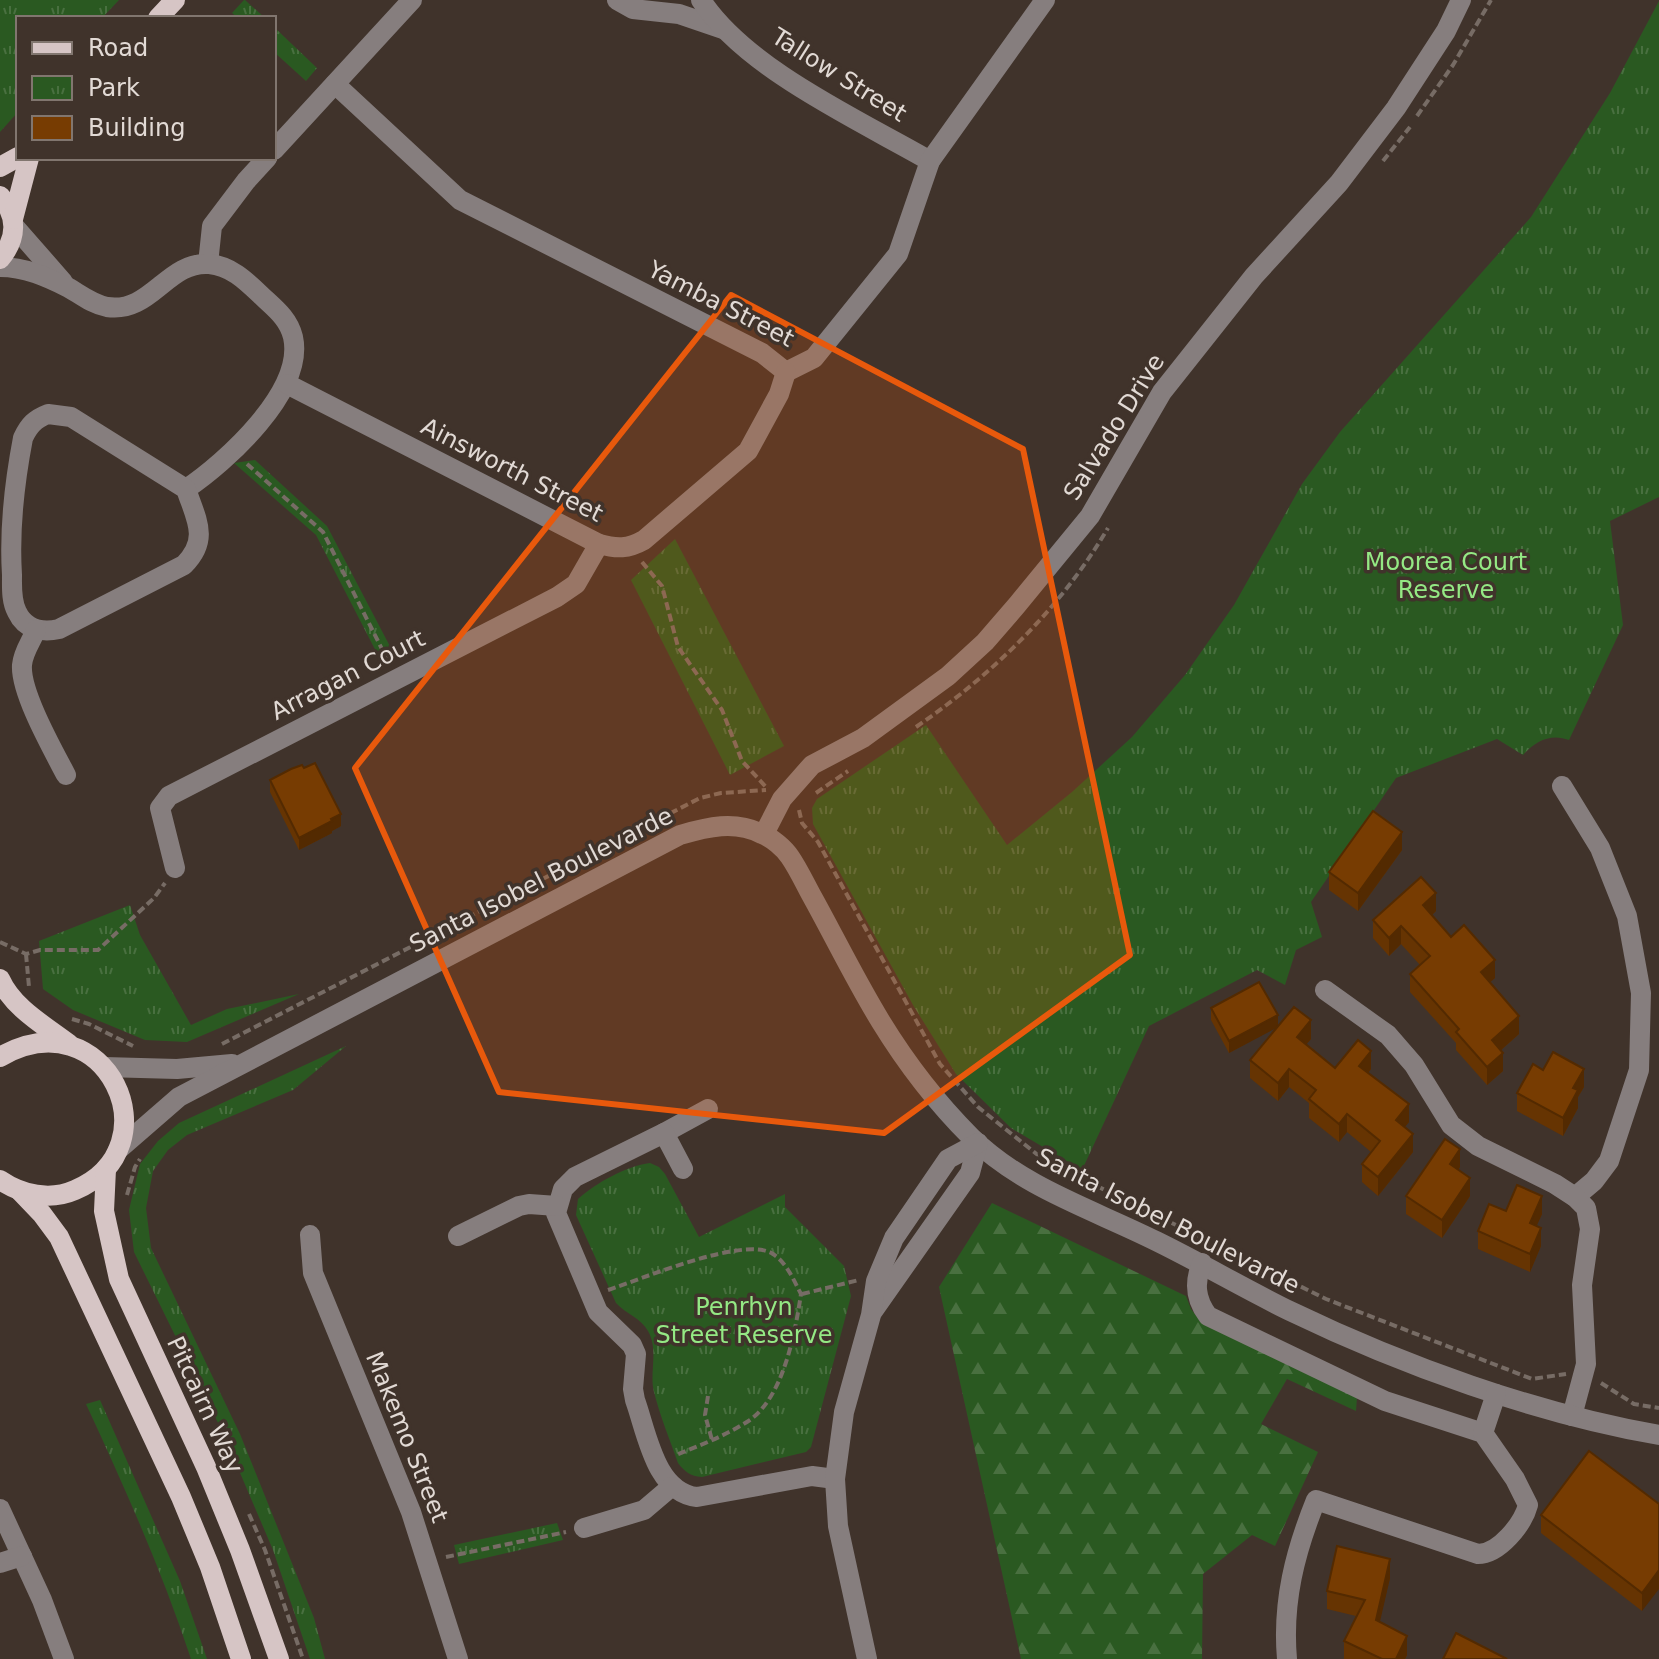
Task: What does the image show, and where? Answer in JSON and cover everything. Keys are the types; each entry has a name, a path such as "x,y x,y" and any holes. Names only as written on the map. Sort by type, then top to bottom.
{"main road":[{"path":"160,16 175,0"},
{"path":"0,259 9,247 29,160"},
{"path":"0,196 10,210 14,223"},
{"path":"0,979 18,1005 104,1067 116,1085 123,1106 124,1128 118,1150 106,1169 88,1185 67,1194 43,1196 20,1191 0,1180"},
{"path":"0,1057 23,1045 35,1043 72,1046"},
{"name":"Pitcairn Way","path":"106,1169 104,1211 119,1279 212,1480 279,1659"},
{"path":"20,1191 59,1237 181,1497 210,1567 241,1659"}],"street":[{"path":"276,148 412,0"},
{"name":"Tallow Street","path":"617,0 633,9 679,14 723,29"},
{"name":"Tallow Street","path":"701,0 723,29 786,78 930,161"},
{"name":"Yamba Street","path":"335,84 460,200 762,353 786,372 814,358 898,254 930,161 1045,0"},
{"name":"Salvado Drive","path":"764,834 775,795 812,765 863,738 948,676 985,642 1017,605 1090,516 1162,392 1254,276 1339,183 1396,108 1446,31 1461,0"},
{"path":"208,264 212,226 265,160"},
{"path":"14,223 68,288"},
{"path":"0,267 26,269 98,304 124,307 139,303 176,273 188,267 208,264 224,267 239,275 281,313 295,350 287,384 233,452 186,489"},
{"name":"Ainsworth Street","path":"287,384 599,544 631,548 737,462 756,439 779,394 786,372"},
{"path":"48,414 71,417 186,489 200,540 192,557 184,565 59,629 36,630 17,613 13,601 10,533 23,438 29,426 48,414"},
{"name":"Arragan Court","path":"175,868 160,808 169,796 557,597 576,584 599,544"},
{"path":"36,630 24,654 22,674 39,720 66,775"},
{"path":"1562,786 1600,848 1627,916 1641,993 1639,1070 1609,1161 1594,1181 1575,1197"},
{"name":"Santa Isobel Boulevarde","path":"118,1150 179,1097 680,835 717,825 745,827 764,834 789,856 879,1019 936,1102 978,1143 1018,1175 1049,1193 1202,1263 1289,1311 1360,1342 1496,1394 1572,1416 1659,1435"},
{"path":"1325,990 1388,1035 1414,1065 1451,1125 1478,1146 1555,1184 1586,1208 1590,1229 1582,1285 1586,1364 1572,1416"},
{"name":"Santa Isobel Boulevarde","path":"104,1067 177,1069 244,1063"},
{"path":"708,1109 575,1177 563,1189 557,1206 558,1222 598,1312 626,1337 636,1354 635,1400 657,1462 671,1487 697,1497 812,1476 835,1479"},
{"path":"664,1133 683,1169"},
{"path":"867,1659 838,1526 835,1479 844,1412 871,1315 970,1173 978,1143"},
{"path":"458,1236 519,1206 557,1206"},
{"name":"Makemo Street","path":"310,1235 313,1273 411,1512 458,1659"},
{"path":"1202,1263 1195,1280 1200,1306 1208,1316 1385,1401 1483,1433 1528,1505 1496,1550 1478,1554 1316,1500 1299,1542 1290,1581 1285,1615 1287,1659"},
{"path":"1483,1433 1496,1394"},
{"path":"584,1528 644,1510 671,1487"},
{"path":"0,1509 64,1659"},
{"path":"0,1563 22,1556"}],"path":[{"path":"233,452 323,532 398,679"},
{"path":"642,562 662,586 678,647 722,710 742,761 775,795 799,809 802,823 818,842 940,1064 978,1107 1044,1160 1326,1299 1532,1379 1563,1373 1606,1384 1615,1394 1634,1404 1659,1408"},
{"path":"217,1046 700,798 721,793 775,795"},
{"path":"0,942 26,954 40,950 98,950 154,898 175,868"},
{"path":"18,1005 30,997 26,954"},
{"path":"66,1018 89,1024 138,1047"},
{"path":"126,1200 135,1167 142,1156"},
{"path":"591,1296 721,1252 751,1248 764,1249 781,1261 801,1294 790,1351 765,1405 752,1418 712,1440 657,1462"},
{"path":"801,1294 850,1281"},
{"path":"708,1396 705,1415 712,1440"},
{"path":"246,1508 265,1550 303,1659"},
{"path":"428,1560 584,1528"}],"highlighted area":[{"path":"731,295 1023,449 1130,955 884,1133 499,1092 355,768"}],"green space":[{"path":"0,0 119,0 104,16 16,16 16,114 0,132"},
{"path":"245,0 263,16 236,16 232,13"},
{"name":"Moorea Court Reserve","path":"1659,1 1659,497 1610,521 1623,625 1569,740 1556,737 1544,740 1523,755 1497,739 1396,778 1311,902 1322,937 1296,950 1285,985 1257,970 1149,1026 1082,1170 1011,1128 956,1074 913,1005 813,824 812,808 817,799 926,725 1007,845 1132,737 1185,675 1234,605 1302,484 1340,432 1531,217 1610,93"},
{"path":"276,29 317,68 306,81 276,54"},
{"path":"255,460 327,526 395,656 382,663 316,535 234,463"},
{"path":"675,539 784,746 730,775 631,580"},
{"path":"130,905 140,935 191,1025 227,1009 299,994 187,1042 145,1040 73,1010 43,989 39,941"},
{"path":"346,1046 293,1090 187,1135 168,1150 153,1171 146,1208 151,1248 240,1434 314,1618 325,1659 310,1659 273,1550 223,1433 134,1252 129,1210 140,1164 158,1141 179,1123"},
{"name":"Penrhyn Street Reserve","path":"650,1163 665,1174 699,1237 785,1194 785,1207 844,1266 851,1296 811,1447 806,1452 702,1477 688,1473 678,1463 654,1392 651,1338 641,1323 616,1303 576,1215 578,1199 593,1187 621,1171"},
{"path":"992,1203 1186,1296 1201,1322 1357,1397 1356,1411 1287,1379 1261,1424 1318,1452 1275,1546 1252,1535 1203,1574 1202,1659 1021,1659 939,1287"},
{"path":"100,1400 180,1581 207,1659 191,1659 142,1530 86,1404"},
{"path":"557,1523 563,1540 459,1564 454,1545"}],"building":[{"path":"315,763 341,814 299,838 270,780 291,769"},
{"path":"1373,811 1402,832 1358,893 1329,872"},
{"path":"1421,877 1436,893 1423,905 1451,937 1464,925 1495,960 1481,972 1519,1016 1492,1040 1503,1053 1487,1067 1456,1032 1459,1029 1410,974 1430,956 1401,926 1389,938 1373,920"},
{"path":"1259,982 1278,1015 1229,1041 1211,1008"},
{"path":"1294,1007 1311,1020 1297,1037 1335,1068 1358,1040 1371,1051 1359,1066 1409,1104 1396,1120 1413,1134 1378,1177 1362,1164 1380,1141 1347,1114 1339,1124 1309,1099 1316,1090 1289,1069 1278,1083 1250,1060"},
{"path":"1553,1052 1584,1069 1573,1088 1578,1090 1563,1118 1517,1093 1533,1064 1543,1070"},
{"path":"1445,1139 1460,1149 1450,1164 1470,1178 1442,1220 1406,1196"},
{"path":"1517,1185 1542,1196 1530,1223 1541,1228 1530,1254 1478,1231 1489,1204 1506,1211"},
{"path":"1589,1451 1659,1504 1659,1570 1642,1593 1541,1515"},
{"path":"1337,1546 1390,1559 1376,1620 1407,1636 1396,1659 1382,1659 1344,1641 1365,1600 1327,1591"},
{"path":"1456,1633 1507,1659 1443,1659"}]}
